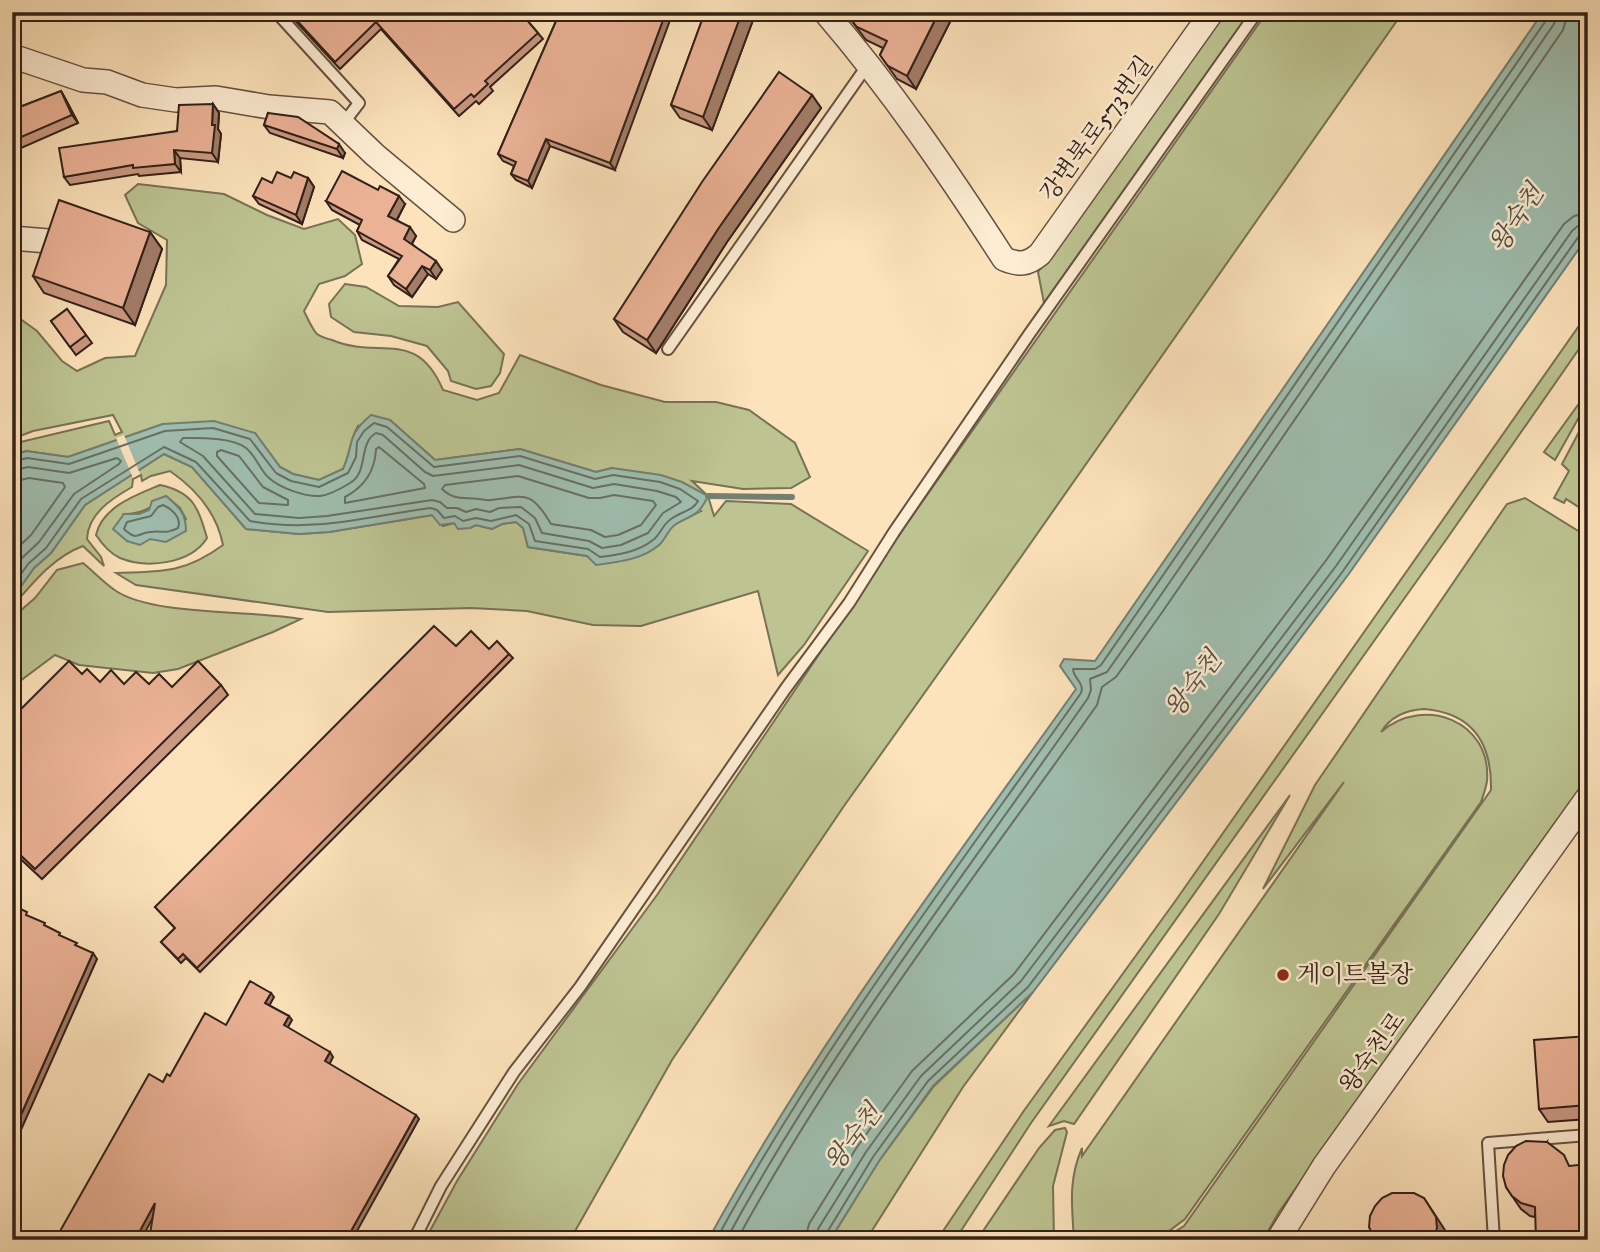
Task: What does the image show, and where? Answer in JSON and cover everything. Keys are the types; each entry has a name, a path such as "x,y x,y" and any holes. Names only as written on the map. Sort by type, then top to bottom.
{"street":[{"path":"825,12 869,63"},
{"name":"강변북로573번길","path":"869,63 955,183 1004,259 1016,264 1029,263 1040,254 1212,12"},
{"path":"12,56 83,80 107,82 142,95 176,100 216,98 269,107 330,112 453,220"},
{"path":"12,238 48,241"},
{"name":"왕숙천로","path":"1278,1240 1324,1166 1588,797"}],"lane":[{"path":"276,12 359,103 342,125"},
{"path":"414,1240 440,1186 514,1072 588,976 786,688 849,603 894,532 1030,333 1257,12"},
{"path":"668,349 869,63"},
{"path":"1494,1240 1488,1143 1588,1135"}],"green space":[{"path":"1225,12 1250,12 1044,303 1038,272"},
{"path":"1267,12 1403,12 844,806 672,1060 570,1240 425,1240 457,1181 518,1084 657,895 908,522"},
{"path":"138,184 224,194 304,229 338,219 355,235 362,264 345,276 319,284 304,311 313,329 320,336 349,345 395,349 421,358 443,390 477,400 499,393 520,355 601,385 665,402 716,402 749,410 795,443 810,477 791,488 743,489 692,481 708,496 714,516 726,501 791,504 868,551 804,645 778,675 758,591 641,626 593,625 527,611 471,608 328,612 136,585 116,573 147,572 185,566 223,545 216,523 204,503 170,471 142,481 141,475 133,479 132,487 109,502 96,515 88,530 87,539 101,557 104,566 83,546 53,564 12,607 12,599 34,568 51,553 85,505 164,454 192,467 246,529 299,534 329,532 433,515 443,526 454,523 470,528 476,525 492,529 516,522 523,528 528,547 587,556 643,554 659,545 673,525 701,511 612,468 596,472 520,449 435,460 390,420 358,426 343,469 319,480 293,474 280,467 255,433 163,424 68,457 26,451 12,456 12,444 109,421 115,435 122,432 113,415 33,431 12,439 12,313 37,331 62,361 77,371 105,358 135,356 166,285 167,240 138,223 125,195"},
{"path":"345,284 366,287 399,306 438,307 458,302 504,354 500,373 491,386 476,389 451,381 448,371 427,346 391,336 354,332 331,317 329,304"},
{"path":"1588,313 1588,336 1031,1123 955,1240 937,1240 1023,1112 1176,900"},
{"path":"1588,391 1588,401 1555,460 1544,452"},
{"path":"1588,415 1588,513 1566,499 1564,503 1554,498 1569,471 1562,464"},
{"path":"160,485 180,492 193,503 207,538 190,554 168,562 143,563 112,554 96,535 99,525 121,503","holes":["166,496 180,508 186,519 150,539 124,514 146,510"]},
{"path":"1525,498 1588,537 1588,780 1346,1117 1279,1212 1263,1240 1074,1240 1073,1182 1082,1148 1082,1156 1344,782 1263,889 1315,785 1507,504","holes":["1424,709 1441,712 1467,724 1476,733 1488,758 1491,790 1184,1226 1174,1232 1151,1237 1169,1231 1185,1219 1481,802 1487,781 1486,760 1479,743 1467,729 1452,720 1435,715 1398,721 1381,732 1389,722 1405,712"]},
{"path":"83,563 116,591 154,605 301,619 178,669 153,673 79,665 55,655 12,687 12,618 35,598 57,570"},
{"path":"1290,795 1219,914 1074,1124 1064,1121 1049,1126"},
{"path":"1033,992 963,1087 866,1240 830,1240 879,1161 934,1086"},
{"path":"1065,1128 1067,1132 1053,1186 1054,1240 977,1240 1039,1148 1055,1130"}],"water":[{"name":"왕숙천","path":"1543,12 1588,12 1588,236 1348,575 1033,992 933,1086 879,1161 830,1240 708,1240 792,1097 837,1028 931,891 1076,689 1060,666 1064,659 1095,661"},
{"path":"371,415 390,420 435,460 520,449 596,472 612,468 661,475 682,482 708,496 695,514 673,526 661,543 652,550 629,560 596,565 587,556 528,547 523,528 516,522 492,529 476,525 458,529 454,523 440,525 432,515 329,532 299,534 246,529 192,467 164,454 85,505 51,553 34,568 12,599 12,456 26,451 68,457 163,424 214,421 255,433 280,467 293,474 319,480 343,469 357,429"},
{"path":"166,496 181,511 186,531 166,542 150,539 140,545 127,541 113,529 124,514 139,514 149,510 152,501"}],"pier":[{"path":"124,435 140,474 133,478 116,438"}],"building":[{"path":"289,12 520,12 538,33 485,81 488,84 474,97 471,94 454,109 376,22 335,62"},
{"path":"560,12 666,12 610,163 546,139 528,181 511,174 516,162 498,154"},
{"path":"705,12 742,12 703,117 671,105"},
{"path":"845,12 939,12 907,76 888,66 880,55 887,41 857,27"},
{"path":"779,72 812,95 718,229 647,340 614,319 702,182"},
{"path":"61,91 72,115 12,141 12,110"},
{"path":"213,104 212,125 215,125 212,153 174,150 175,164 133,168 133,165 64,177 59,148 177,131 179,105"},
{"path":"268,113 298,117 339,144 337,149 264,125"},
{"path":"342,171 378,190 380,186 399,196 388,216 410,227 404,239 436,261 430,270 422,266 406,289 388,276 402,256 357,231 362,220 326,201"},
{"path":"277,172 291,178 294,172 308,178 296,215 253,196 262,178 272,183"},
{"path":"59,200 150,232 123,308 33,276"},
{"path":"67,309 86,335 70,347 51,321"},
{"path":"434,626 456,646 471,631 489,649 497,641 509,654 197,968 183,954 178,959 161,942 175,928 155,907"},
{"path":"69,661 82,674 87,669 100,682 111,670 124,684 136,672 149,684 159,674 172,687 198,661 221,685 35,869 12,847 12,718"},
{"path":"12,905 45,923 44,925 60,933 59,935 77,943 75,945 93,953 12,1135"},
{"path":"250,981 271,993 265,1003 289,1016 284,1025 330,1052 325,1061 416,1115 346,1240 149,1240 155,1203 135,1240 55,1240 149,1074 163,1082 167,1074 170,1076 205,1013 226,1025"},
{"path":"1588,1036 1588,1105 1539,1109 1534,1040"},
{"path":"1526,1141 1547,1142 1564,1155 1569,1166 1588,1164 1588,1240 1536,1240 1535,1207 1521,1203 1512,1196 1503,1176 1508,1155 1516,1146"},
{"path":"1392,1193 1414,1193 1424,1198 1436,1217 1437,1228 1433,1240 1375,1240 1369,1227 1370,1216 1382,1198"}],"waterway":[{"path":"708,496 792,497"}],"place":[{"name":"게이트볼장","path":"1283,975"}]}
